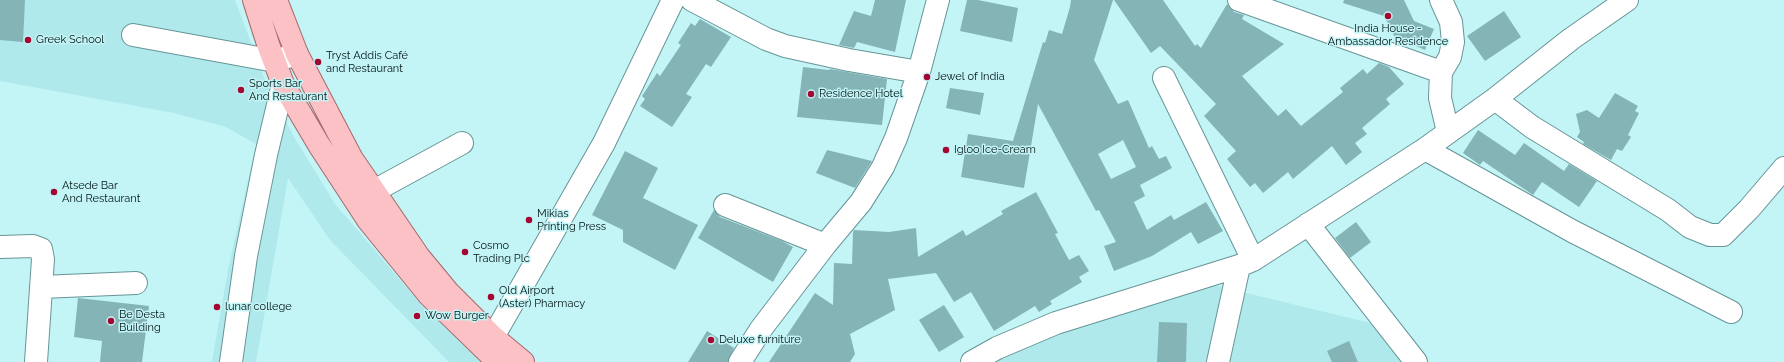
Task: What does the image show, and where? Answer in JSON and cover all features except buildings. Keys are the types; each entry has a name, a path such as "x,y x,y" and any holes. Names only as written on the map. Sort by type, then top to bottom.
{"main road":[{"path":"254,0 268,47 284,84 319,144 368,220 429,296 498,362"},
{"path":"276,0 297,54 352,159 419,257 443,286 494,337 522,362"}],"street":[{"path":"494,337 604,143 688,0 772,42 850,60 919,72"},
{"path":"740,362 761,330 825,245 861,202 883,166 896,138 919,72 938,0"},
{"path":"1239,0 1441,72"},
{"path":"1442,0 1451,22 1453,42 1450,57 1441,72 1440,98 1448,132"},
{"path":"972,362 997,348 1056,323 1246,263 1425,149 1495,99 1571,39 1627,0"},
{"path":"132,35 275,61 297,54"},
{"path":"1164,78 1246,263 1218,362"},
{"path":"230,362 246,256 266,155 284,84"},
{"path":"1495,99 1532,126 1668,210 1690,227 1710,235 1723,235 1749,209 1784,168"},
{"path":"374,191 462,143"},
{"path":"1425,149 1572,231 1731,312"},
{"path":"725,205 825,245"},
{"path":"1308,224 1416,362"},
{"path":"0,247 33,246 41,249 41,287 36,362"},
{"path":"41,287 136,283"}],"shaded area":[{"path":"0,0 235,0 265,80 294,137 335,204 414,296 481,362 449,362 330,240 288,178 256,362 212,362 228,270 256,144 226,127 174,113 0,81"},
{"path":"1205,283 1387,327 1423,362 965,362"}],"place":[{"name":"India House - Ambassador Residence","path":"1388,16"},
{"name":"Greek School","path":"28,40"},
{"name":"Tryst Addis Café and Restaurant","path":"318,62"},
{"name":"Jewel of India","path":"927,77"},
{"name":"Sports Bar And Restaurant","path":"241,90"},
{"name":"Residence Hotel","path":"811,94"},
{"name":"Igloo Ice-Cream","path":"946,150"},
{"name":"Atsede Bar And Restaurant","path":"54,192"},
{"name":"Mikias Printing Press","path":"529,220"},
{"name":"Cosmo Trading Plc","path":"465,252"},
{"name":"Old Airport (Aster) Pharmacy","path":"491,297"},
{"name":"lunar college","path":"217,307"},
{"name":"Wow Burger","path":"417,316"},
{"name":"Be Desta Building","path":"111,321"},
{"name":"Deluxe furniture","path":"711,340"}]}
